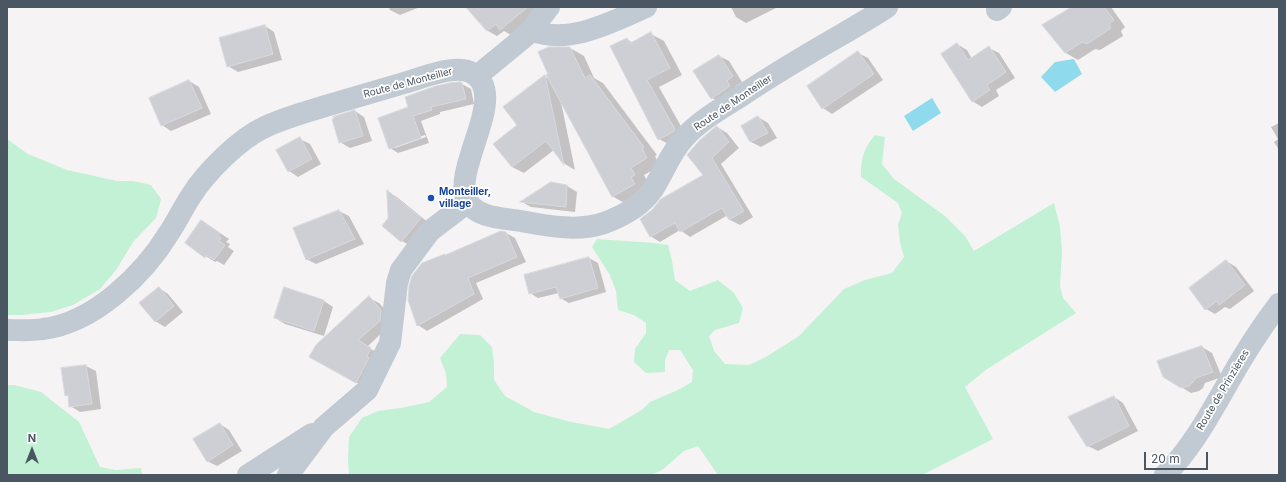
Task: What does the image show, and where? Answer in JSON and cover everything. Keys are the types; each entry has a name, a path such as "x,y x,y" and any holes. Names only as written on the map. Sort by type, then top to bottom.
{"street":[{"path":"248,475 324,427 367,390 390,343 397,283 401,270 430,231 468,202 464,192 465,176 485,105 485,90 480,78 477,76 528,34 549,7"},
{"path":"531,30 548,35 582,32 596,28 646,7"},
{"name":"Route de Monteiller","path":"468,202 474,209 482,214 534,224 577,228 590,227 616,218 628,212 652,192 674,150 687,134 702,122 791,64 871,18 887,7"},
{"name":"Route de Monteiller","path":"7,330 43,330 59,326 78,319 123,288 138,274 159,249 192,193 206,176 232,150 260,129 305,112 446,71 463,70 474,73 477,76"},
{"name":"Route de Prinzières","path":"1165,475 1188,450 1212,413 1254,338 1279,304"},
{"path":"288,475 324,427"}],"green space":[{"path":"875,135 885,137 882,164 894,179 945,216 965,236 974,251 1054,203 1060,227 1062,251 1060,286 1063,298 1076,313 987,369 965,387 993,439 922,475 718,475 698,446 684,451 662,470 651,475 349,475 349,437 362,418 378,411 429,402 447,387 446,373 440,358 460,334 480,335 492,347 494,380 505,396 534,412 571,422 609,429 642,410 650,402 678,390 692,382 693,370 680,350 669,350 665,360 665,372 646,373 634,362 635,349 646,333 646,323 634,315 618,310 616,291 610,275 592,247 597,239 668,245 675,280 690,291 718,280 734,293 743,308 739,323 715,330 709,336 714,351 725,364 749,365 766,357 799,336 844,289 865,280 892,273 904,257 900,243 898,225 902,213 898,203 861,177 864,154"},
{"path":"7,139 28,154 67,170 117,181 133,181 151,185 161,199 156,218 133,242 116,270 100,289 73,305 51,312 7,315"},
{"path":"7,385 14,385 41,392 79,422 100,467 116,470 141,468 142,475 7,475"}],"water":[{"path":"1074,59 1082,74 1055,92 1041,77 1055,62"},
{"path":"932,98 941,113 913,131 904,116"}],"building":[{"path":"466,7 528,7 500,30 496,24 487,31"},
{"path":"1072,7 1104,7 1114,20 1109,24 1111,28 1087,44 1082,42 1065,53 1042,25"},
{"path":"265,25 273,54 227,67 219,38"},
{"path":"651,32 670,68 647,80 675,129 673,132 658,140 610,46 627,38 630,43"},
{"path":"957,43 968,60 989,46 1006,72 987,85 990,90 972,102 941,54"},
{"path":"549,47 570,47 585,78 590,75 644,147 642,148 647,158 631,168 635,175 631,177 635,184 612,197 546,75 548,74 538,52"},
{"path":"858,51 874,74 822,109 807,86"},
{"path":"719,55 733,76 727,81 730,86 711,99 693,71"},
{"path":"545,75 564,165 546,141 512,167 493,144 517,125 503,107"},
{"path":"189,80 202,108 161,126 149,98"},
{"path":"461,82 466,99 431,107 432,110 413,116 421,138 389,149 378,118 408,107 405,97 436,86"},
{"path":"355,110 363,136 339,143 332,119 334,119 333,117"},
{"path":"758,116 768,133 750,142 741,126"},
{"path":"717,126 729,142 712,158 744,211 729,220 722,208 680,232 675,223 650,237 640,219 652,210 661,199 703,175 687,155 699,141"},
{"path":"300,137 312,159 288,172 276,150"},
{"path":"551,182 567,185 566,207 520,202"},
{"path":"387,190 421,218 401,242 382,226 388,218"},
{"path":"339,210 355,239 306,260 293,228"},
{"path":"201,220 220,233 218,236 221,238 219,241 225,245 214,260 207,255 205,258 185,243"},
{"path":"501,231 506,232 517,257 468,278 474,294 417,326 408,300 409,286 412,276 422,263 445,255"},
{"path":"589,257 598,288 560,299 556,287 529,294 524,275"},
{"path":"1226,260 1245,285 1219,305 1217,301 1205,310 1189,288"},
{"path":"159,287 174,306 155,322 139,303"},
{"path":"284,287 324,300 314,331 274,318"},
{"path":"369,296 381,310 380,321 358,340 371,348 367,356 369,358 356,383 309,357 316,345"},
{"path":"1202,346 1213,372 1196,378 1189,386 1181,388 1163,377 1157,361"},
{"path":"86,365 92,404 69,407 68,395 65,396 61,368"},
{"path":"1114,396 1129,426 1087,447 1068,417"},
{"path":"220,423 233,445 207,462 193,439"}],"place":[{"name":"Monteiller, village","path":"431,198"}]}
